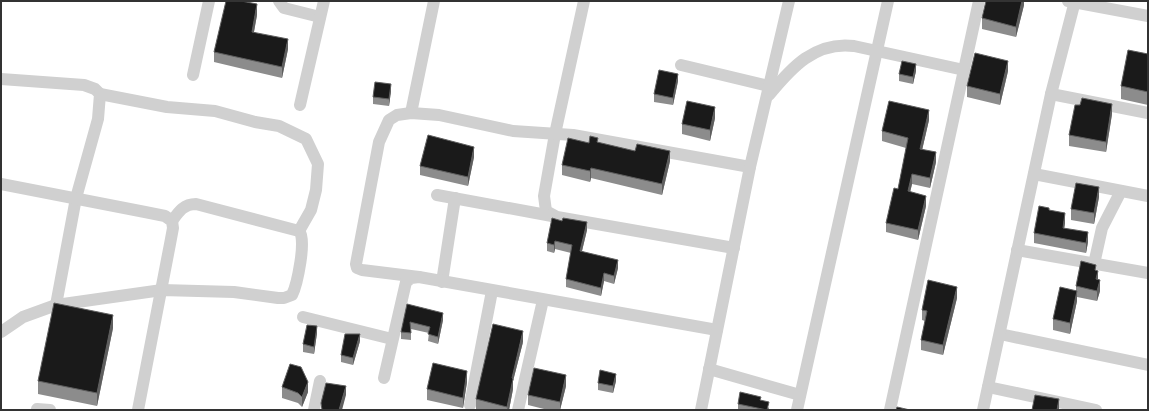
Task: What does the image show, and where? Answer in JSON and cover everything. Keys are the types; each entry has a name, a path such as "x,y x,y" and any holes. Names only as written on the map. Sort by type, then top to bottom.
{"street":[{"path":"192,75 209,1"},
{"path":"279,1 284,8 320,17"},
{"path":"300,105 324,1"},
{"path":"411,113 434,1"},
{"path":"552,216 546,211 544,205 555,134 584,1"},
{"path":"701,410 750,168 789,1"},
{"path":"797,410 888,1"},
{"path":"890,410 979,1"},
{"path":"984,410 1072,2 1148,16"},
{"path":"768,92 792,69 816,52 829,46 843,45 964,70"},
{"path":"681,65 768,92"},
{"path":"1,79 84,85 96,89 100,94 167,107 215,111 255,122 279,126 306,140 318,164 316,190 311,210 300,231"},
{"path":"56,305 76,198 98,118 100,94"},
{"path":"1051,94 1148,113"},
{"path":"717,330 418,277 362,270 357,268 355,259 384,128 389,120 397,115 411,113 439,116 513,131 573,135 750,168"},
{"path":"1034,174 1148,196"},
{"path":"1,184 152,213 165,216 172,221"},
{"path":"1094,264 1102,228 1121,191"},
{"path":"437,195 734,248"},
{"path":"442,282 456,198"},
{"path":"138,410 162,290 173,228 172,221 183,207 188,204 196,204 300,231"},
{"path":"1,332 23,317 56,305 162,290 227,292 284,298 292,295 297,278 303,240 300,231"},
{"path":"1018,250 1148,273"},
{"path":"384,378 406,282 411,278 418,277"},
{"path":"470,405 492,291"},
{"path":"518,410 543,300"},
{"path":"304,317 392,339"},
{"path":"1000,334 1148,365"},
{"path":"709,369 800,395"},
{"path":"314,410 320,381"},
{"path":"988,387 1096,410"},
{"path":"38,407 50,410"}],"building":[{"path":"226,1 241,1 257,4 252,32 288,39 282,67 214,52"},
{"path":"986,1 1022,1 1016,27 982,18"},
{"path":"1128,50 1148,54 1148,92 1121,86"},
{"path":"975,53 1008,61 1000,94 967,86"},
{"path":"902,61 916,64 913,77 899,74"},
{"path":"659,70 678,74 673,98 654,94"},
{"path":"375,82 391,84 389,99 373,97"},
{"path":"1082,98 1112,104 1106,142 1069,135 1075,105 1080,105"},
{"path":"687,101 715,107 710,130 682,124"},
{"path":"889,101 929,110 920,149 936,152 930,178 912,174 908,191 926,196 918,230 886,223 894,188 898,189 908,138 882,131"},
{"path":"428,135 474,147 468,177 420,166"},
{"path":"590,136 598,138 597,142 635,151 637,144 670,151 662,184 591,168 590,171 562,165 568,138 589,143"},
{"path":"1076,183 1099,187 1094,213 1071,209"},
{"path":"1039,206 1049,208 1049,210 1065,213 1063,228 1088,232 1086,243 1034,233"},
{"path":"552,218 562,221 563,218 587,222 580,251 618,260 614,276 604,273 601,288 566,279 572,245 555,241 554,245 547,243"},
{"path":"1081,261 1096,265 1095,270 1098,271 1096,279 1100,280 1097,291 1076,286"},
{"path":"928,280 957,287 943,345 921,340 927,311 922,310"},
{"path":"1060,287 1077,291 1070,323 1053,319"},
{"path":"54,303 113,315 97,393 38,381"},
{"path":"407,304 443,313 438,337 428,334 430,327 410,322 411,333 401,332"},
{"path":"493,324 523,331 507,407 476,399"},
{"path":"307,325 317,326 314,347 303,344"},
{"path":"345,334 360,334 353,358 341,355"},
{"path":"433,363 467,371 463,398 427,389"},
{"path":"290,364 301,367 308,382 302,397 298,393 282,387"},
{"path":"534,368 566,375 560,402 528,395"},
{"path":"600,370 616,374 613,386 598,383"},
{"path":"326,383 346,386 339,410 322,410 321,403"},
{"path":"740,392 761,397 760,400 769,402 767,410 738,404"},
{"path":"1035,395 1059,399 1057,410 1032,410"},
{"path":"897,407 910,410 896,410"}]}
